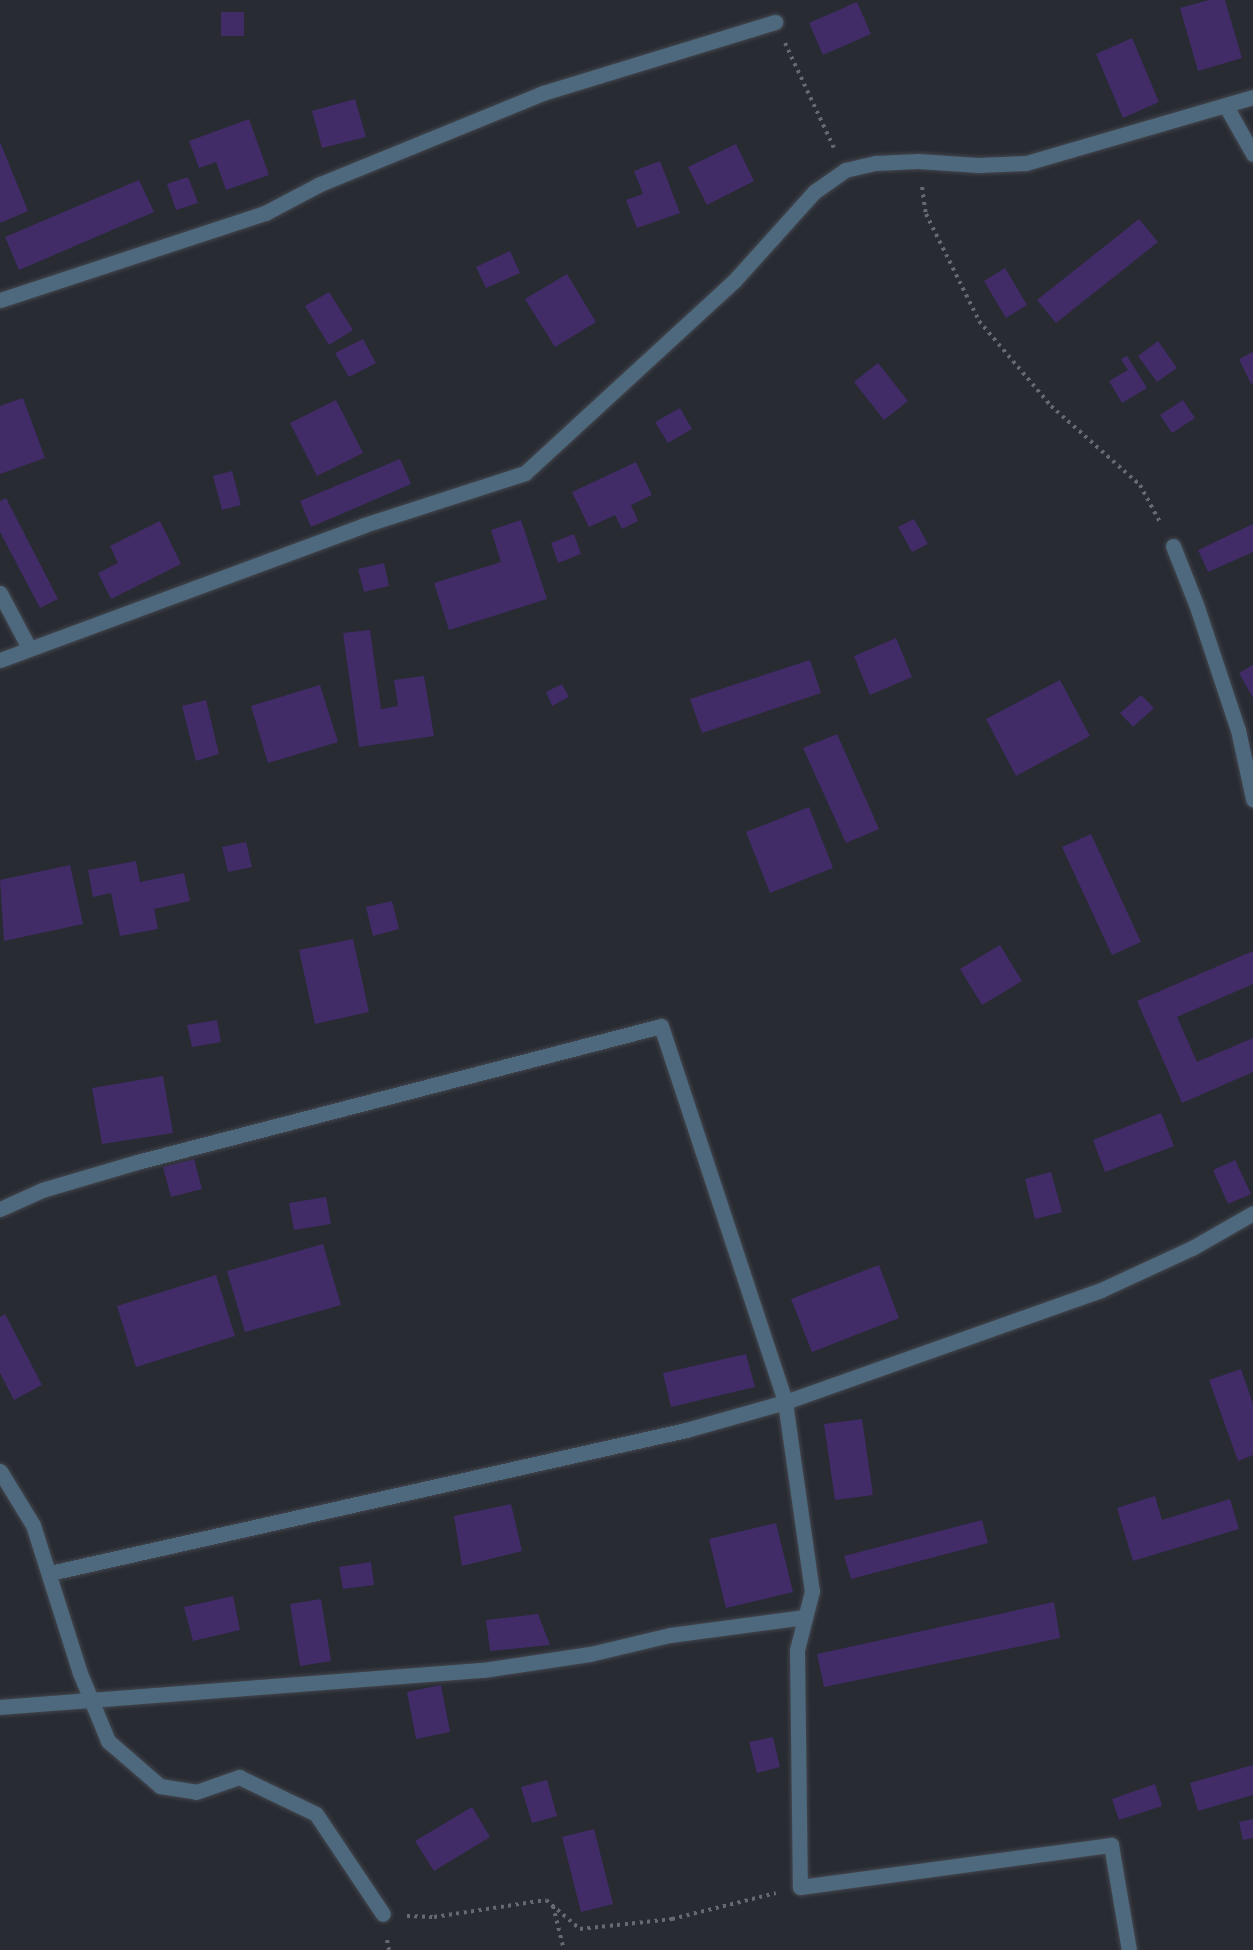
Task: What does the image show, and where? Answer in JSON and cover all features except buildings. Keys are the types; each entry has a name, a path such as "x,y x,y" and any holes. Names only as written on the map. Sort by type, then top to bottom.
{"street":[{"path":"0,300 265,213 321,184 543,93 775,22"},
{"path":"0,660 364,525 525,473 734,281 814,192 845,170 876,163 918,161 978,165 1026,163 1227,108 1253,97"},
{"path":"1227,108 1253,154"},
{"path":"1173,546 1196,603 1238,730 1253,799"},
{"path":"0,593 29,648"},
{"path":"0,1209 42,1190 137,1162 661,1026 785,1402 812,1591 797,1650 800,1887 1111,1845 1129,1950"},
{"path":"50,1573 686,1430 785,1402 1101,1290 1192,1248 1253,1214"},
{"path":"0,1471 33,1525 91,1701 108,1741 160,1786 196,1791 239,1777 316,1814 383,1914"},
{"path":"0,1707 483,1670 590,1654 670,1635 806,1617"}],"path":[{"path":"775,22 845,170"},
{"path":"918,161 926,214 979,321 1050,406 1140,485 1173,546"},
{"path":"383,1914 434,1917 546,1900 580,1929 672,1919 800,1887"},
{"path":"553,1905 564,1950"}]}
